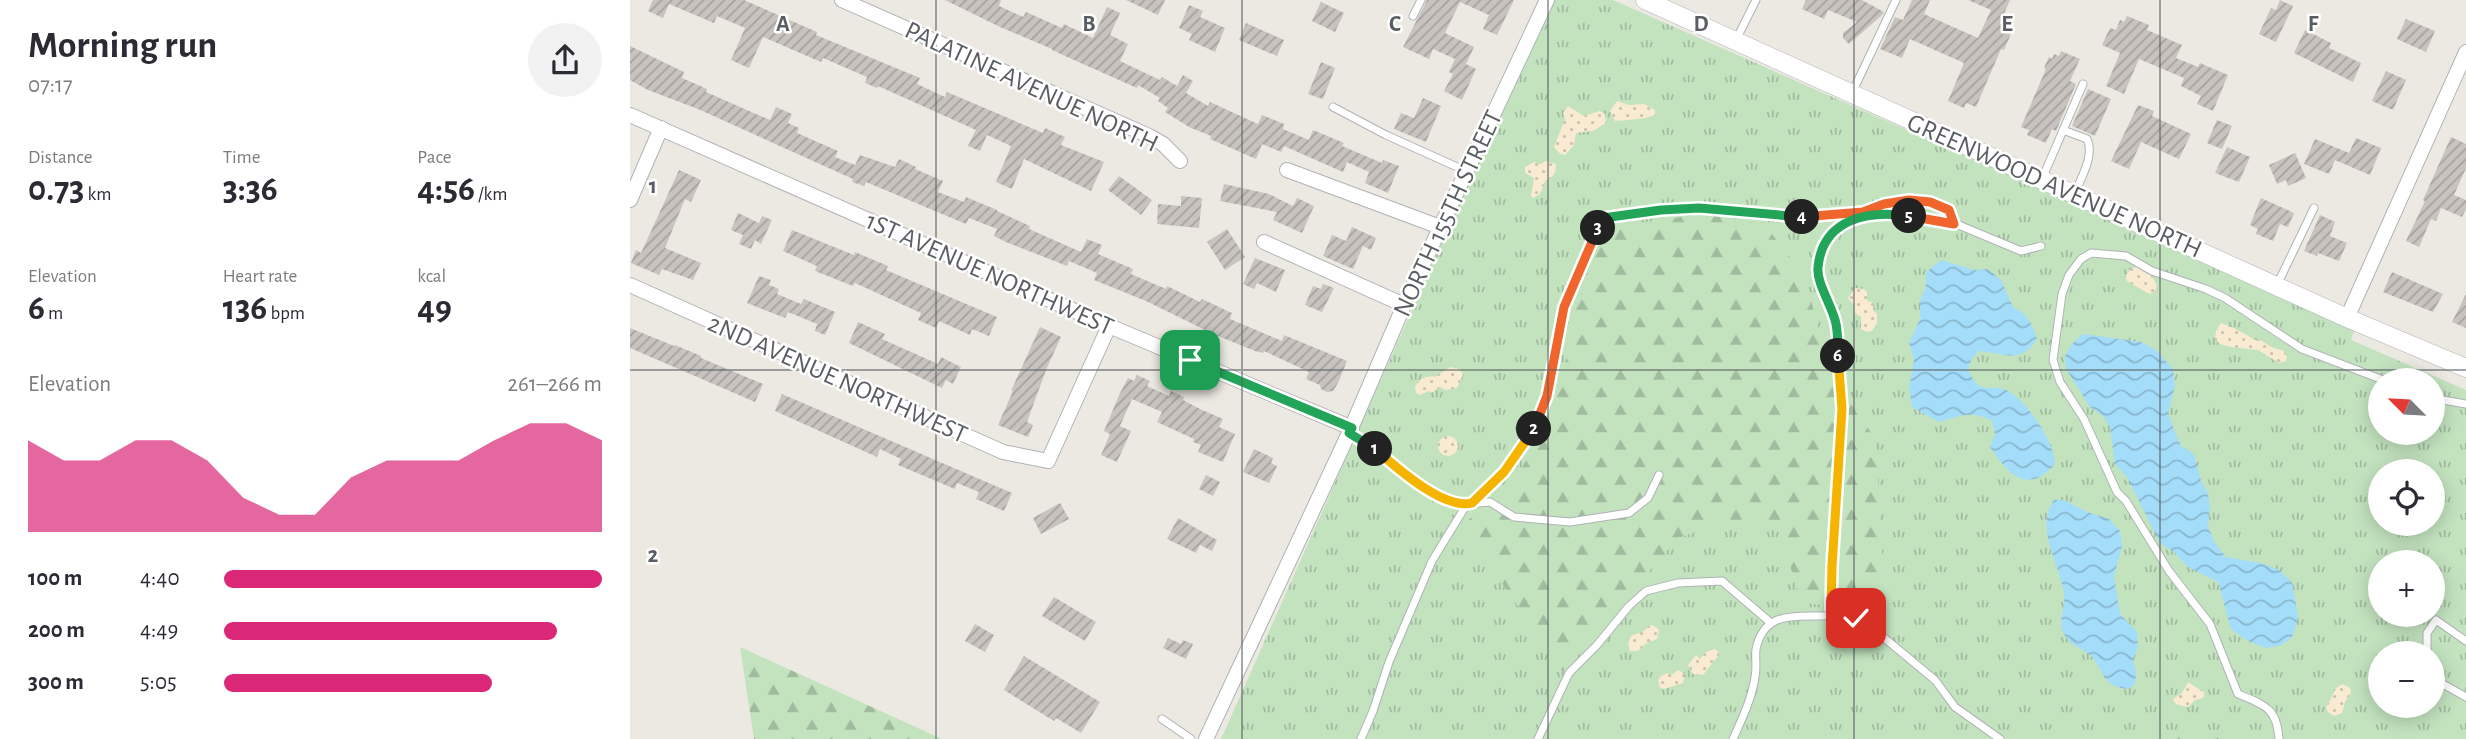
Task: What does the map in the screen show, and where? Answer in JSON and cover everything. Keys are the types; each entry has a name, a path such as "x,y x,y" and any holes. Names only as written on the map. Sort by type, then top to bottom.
{"street":[{"name":"PALATINE AVENUE NORTH","path":"842,0 1149,136 1163,144 1180,161"},
{"name":"NORTH 155TH STREET","path":"1206,739 1546,0"},
{"name":"GREENWOOD AVENUE NORTH","path":"1645,0 2347,318 2466,368"},
{"path":"2347,318 2466,52"},
{"name":"1ST AVENUE NORTHWEST","path":"630,115 1350,431"},
{"path":"630,200 661,128"},
{"path":"1287,170 1440,228"},
{"path":"1264,242 1404,305"},
{"name":"2ND AVENUE NORTHWEST","path":"630,285 1003,452 1048,461 1109,326"}],"lane":[{"path":"1413,16 1421,0"},
{"path":"1736,41 1756,0"},
{"path":"1852,93 1896,0"},
{"path":"2042,179 2083,84"},
{"path":"1333,107 1386,135 1466,171"},
{"path":"2063,130 2087,139 2090,144 2088,161 2074,194"},
{"path":"1361,739 1374,711 1389,662 1427,572 1469,504 1504,472 1532,435 1547,396 1564,307 1603,218 1699,208 1792,218 1832,216 1863,212 1884,204 1909,200 1930,202 1949,210 1954,224"},
{"path":"2276,286 2314,208"},
{"path":"2000,739 1955,707 1934,680 1884,637 1856,618 1831,608 1833,519 1842,409 1836,323 1817,269 1826,242 1840,225 1867,215 1886,212 1954,224 2021,251 2041,246"},
{"path":"2279,739 2278,722 2268,709 2238,694 2210,624 2169,571 2118,492 2084,419 2060,382 2053,360 2062,294 2069,275 2081,259 2091,253 2126,256 2152,271 2225,298 2302,349 2368,374"},
{"path":"2445,400 2466,404"},
{"path":"1350,431 1411,480 1441,497 1469,504 1490,502 1514,517 1534,520 1570,522 1629,513 1648,498 1659,475"},
{"path":"1538,739 1569,673 1597,645 1629,606 1646,591 1678,583 1722,581 1771,623"},
{"path":"1733,739 1746,709 1755,676 1756,649 1762,633 1774,620 1795,616 1856,618"},
{"path":"2427,641 2427,633 2436,620 2466,640"},
{"path":"2445,685 2466,697"},
{"path":"1162,719 1191,739"}],"green space":[{"path":"1550,0 1613,0 2355,328 2351,340 2415,368 2368,368 2368,445 2445,445 2445,381 2466,390 2466,739 1221,739"},
{"path":"1707,213 1765,225 1806,278 1827,368 1876,440 1885,610 1802,603 1779,531 1728,521 1678,538 1563,672 1462,525 1510,486 1546,430 1567,356 1577,295 1605,233 1647,222"},
{"path":"740,647 942,739 754,739"},
{"path":"2184,727 2221,739 2171,739"}],"sand":[{"path":"1617,101 1629,105 1644,104 1655,110 1655,115 1615,121 1610,111"},
{"path":"1568,106 1584,116 1600,111 1605,114 1606,123 1593,131 1576,133 1574,145 1565,155 1560,154 1554,147 1565,119 1563,113"},
{"path":"1546,161 1556,164 1555,173 1545,181 1540,194 1533,198 1534,178 1525,173 1525,167 1534,162 1540,164"},
{"path":"2136,267 2152,276 2157,286 2155,292 2149,294 2127,281 2125,277 2130,269"},
{"path":"1855,288 1864,289 1867,292 1867,301 1874,303 1877,323 1872,331 1861,329 1861,317 1855,313 1854,305 1848,298"},
{"path":"2221,323 2254,340 2259,339 2284,351 2286,361 2279,363 2258,350 2220,344 2215,339"},
{"path":"1450,367 1460,369 1463,375 1457,388 1446,390 1440,387 1431,393 1416,393 1415,388 1420,380 1435,377"},
{"path":"1444,436 1452,436 1458,446 1452,456 1444,456 1438,450 1438,442"},
{"path":"1650,625 1659,630 1657,639 1645,644 1638,651 1630,651 1628,643 1631,636 1644,631"},
{"path":"1714,649 1719,655 1703,675 1693,674 1688,665 1696,655 1700,659 1706,652"},
{"path":"1678,670 1685,674 1683,683 1660,688 1658,680 1661,676 1667,673 1671,675"},
{"path":"2188,682 2205,693 2203,698 2195,700 2188,707 2175,704 2173,699 2182,693"},
{"path":"2342,684 2350,688 2351,693 2342,713 2334,716 2326,708 2336,688"}],"water":[{"path":"1941,260 1974,270 1988,269 2001,280 2013,307 2025,315 2033,327 2037,339 2024,352 2011,356 1979,351 1971,360 1968,370 1978,385 2002,388 2016,396 2039,424 2054,455 2055,464 2036,479 2019,478 1997,457 1990,447 1995,434 1992,421 1972,415 1939,422 1912,407 1909,388 1914,359 1909,343 1920,319 1920,300 1926,287 1926,272"},
{"path":"2083,334 2141,342 2156,350 2173,369 2175,386 2168,413 2181,446 2194,454 2201,481 2208,493 2208,527 2215,543 2226,557 2264,564 2279,570 2292,582 2298,617 2293,636 2282,645 2266,648 2250,642 2231,629 2218,582 2188,567 2174,552 2160,543 2127,477 2115,464 2110,427 2103,416 2090,407 2066,369 2065,356 2072,344"},
{"path":"2054,500 2064,500 2087,512 2109,519 2120,531 2122,546 2114,576 2120,614 2137,632 2138,647 2133,660 2135,684 2128,689 2111,684 2092,657 2070,642 2062,631 2064,594 2047,534 2049,511"}],"building":[{"path":"653,0 744,0 817,32 816,35 920,78 917,84 945,97 947,92 1043,133 1045,128 1065,137 1061,145 1104,162 1091,191 1024,159 1012,189 996,182 1011,146 987,135 980,151 968,146 976,130 878,86 877,88 865,83 867,77 823,58 821,62 763,37 749,68 731,60 745,28 717,16 714,23 669,4 663,18 648,11"},
{"path":"945,0 1001,0 999,6 1023,17 1026,12 1062,28 1064,24 1093,38 1107,7 1120,13 1110,35 1128,44 1120,61 1160,80 1162,77 1177,86 1183,75 1193,81 1186,93 1208,106 1210,102 1258,124 1262,115 1284,124 1283,129 1309,140 1313,130 1382,163 1383,160 1399,166 1388,193 1365,183 1369,172 1347,162 1343,172 1284,146 1281,152 1262,144 1256,159 1210,139 1211,136 1189,127 1165,112 1168,108 1158,101 1160,98 1138,85 1137,88"},
{"path":"1126,0 1165,0 1158,15"},
{"path":"1427,0 1514,0 1497,35 1483,29 1489,15 1460,2 1445,33 1474,47 1466,64 1476,69 1462,100 1444,91 1453,74 1449,72 1455,59 1433,49 1429,59 1403,47"},
{"path":"1806,0 1862,0 1884,12 1849,44 1843,38 1843,33 1857,22 1828,10 1824,19 1802,9"},
{"path":"1912,0 1930,0 1924,14 1978,38 1991,10 1968,0 2010,0 2000,23 2011,30 2010,36 2004,50 2001,49 1976,107 1966,103 1964,108 1948,101 1964,63 1910,39 1902,58 1880,49 1895,17 1903,20"},
{"path":"2280,0 2293,6 2276,42 2259,34 2271,8 2276,10"},
{"path":"1321,2 1344,13 1335,32 1312,21"},
{"path":"1189,5 1203,11 1200,17 1225,28 1215,52 1189,40 1192,34 1179,28"},
{"path":"2127,16 2149,25 2147,30 2182,45 2176,58 2198,67 2200,63 2228,75 2213,111 2197,104 2201,96 2181,86 2184,78 2139,59 2124,94 2106,86 2120,53 2102,45 2110,28 2116,30 2120,20 2124,22"},
{"path":"2406,19 2435,31 2426,52 2397,39"},
{"path":"1246,23 1284,40 1277,56 1239,40"},
{"path":"2305,30 2331,43 2329,48 2361,63 2353,82 2294,53"},
{"path":"630,46 684,72 682,78 707,89 706,92 770,120 776,107 792,114 788,123 799,128 797,133 838,151 835,157 855,165 860,155 895,167 899,159 943,181 938,192 964,202 966,197 997,210 1030,226 1029,229 1081,252 1087,239 1102,245 1098,254 1133,269 1131,274 1166,289 1167,286 1200,302 1202,299 1232,313 1230,319 1282,341 1284,335 1347,361 1338,383 1333,391 1327,392 1321,389 1320,385 1306,379 1309,372 1264,351 1255,351 1213,334 1146,301 1094,280 1097,273 1069,261 1067,266 1006,242 994,236 997,229 969,218 966,224 866,182 864,186 852,182 853,179 698,109 648,90 630,80"},
{"path":"2061,51 2080,59 2070,81 2076,84 2056,131 2052,129 2046,143 2027,135 2029,130 2021,127 2049,57 2052,59 2054,54 2059,56"},
{"path":"1321,62 1335,68 1323,99 1308,94"},
{"path":"2386,71 2406,80 2393,110 2372,101"},
{"path":"2088,89 2111,99 2095,136 2072,126"},
{"path":"1423,98 1441,106 1426,142 1394,129 1401,113 1414,118"},
{"path":"2138,105 2154,111 2152,116 2191,134 2179,159 2141,142 2129,169 2111,161"},
{"path":"2217,120 2232,126 2222,149 2207,143"},
{"path":"2451,137 2466,144 2466,168 2454,195 2466,200 2466,209 2462,217 2441,208 2436,221 2431,219 2419,247 2406,241"},
{"path":"2356,138 2381,148 2370,175 2335,160 2329,174 2304,164 2315,139 2349,153"},
{"path":"2227,147 2250,157 2239,182 2215,173"},
{"path":"2295,153 2306,178 2288,186 2286,180 2277,184 2269,165"},
{"path":"679,170 701,180 691,202 685,199 665,248 701,263 693,280 662,269 659,275 631,263 636,250 641,253"},
{"path":"1119,176 1152,200 1141,215 1108,190"},
{"path":"1224,184 1269,194 1293,206 1297,198 1314,206 1302,233 1273,220 1277,212 1220,201"},
{"path":"1181,196 1202,198 1199,228 1157,224 1158,204 1181,206"},
{"path":"2261,198 2294,213 2288,227 2280,224 2273,241 2256,234 2258,229 2250,225"},
{"path":"738,213 759,223 762,216 772,220 761,244 755,240 751,249 739,244 743,235 731,230"},
{"path":"2320,215 2335,222 2330,236 2347,243 2339,261 2304,251"},
{"path":"1352,227 1376,238 1371,250 1363,246 1353,269 1323,256 1332,235 1346,241"},
{"path":"1227,229 1245,257 1225,270 1207,242"},
{"path":"792,230 888,266 886,270 997,317 989,336 972,329 970,335 939,321 936,328 918,320 921,313 855,283 853,286 815,271 817,266 783,251"},
{"path":"1255,258 1285,270 1276,292 1257,283 1254,289 1243,284"},
{"path":"2392,272 2443,294 2433,312 2383,292"},
{"path":"759,276 771,280 769,285 779,289 777,294 801,304 804,299 835,312 825,335 815,331 817,324 788,312 785,318 747,303"},
{"path":"1323,284 1334,288 1322,312 1305,305 1313,286 1321,289"},
{"path":"2466,294 2466,328 2452,322"},
{"path":"858,322 885,334 882,339 938,364 941,357 961,367 953,384 946,380 942,388 849,343"},
{"path":"1040,327 1061,337 1027,422 1033,425 1028,437 998,425"},
{"path":"630,328 763,384 755,402 630,348"},
{"path":"1137,375 1150,381 1147,386 1169,396 1171,391 1184,397 1183,400 1223,419 1219,427 1235,434 1223,462 1198,452 1201,445 1193,442 1194,439 1157,422 1162,412 1132,399 1120,426 1131,431 1117,462 1101,455 1110,434 1104,431 1120,393 1128,378 1134,381"},
{"path":"782,394 1012,493 1004,511 976,499 979,492 957,483 955,489 898,465 901,459 880,449 877,457 775,411"},
{"path":"1254,449 1273,458 1271,463 1277,466 1269,483 1243,472"},
{"path":"1206,475 1220,482 1213,496 1199,489"},
{"path":"1060,503 1069,519 1041,534 1033,518"},
{"path":"1178,518 1217,540 1212,551 1200,545 1196,553 1167,539"},
{"path":"1054,597 1096,622 1085,641 1042,616"},
{"path":"975,624 994,635 985,652 965,641"},
{"path":"1168,638 1181,644 1183,640 1193,644 1186,659 1163,648"},
{"path":"1024,656 1100,702 1081,733 1056,718 1054,721 1004,690"}],"route":[{"path":"1190,360 1352,428 1349,433 1374,449 1411,480 1441,497 1472,503 1504,472 1532,435 1547,396 1564,307 1603,218 1621,214 1699,208 1792,218 1863,212 1884,204 1909,200 1930,202 1949,210 1954,224 1886,212 1867,215 1840,225 1826,242 1817,269 1836,323 1842,409 1833,519 1831,608 1856,618"}]}
